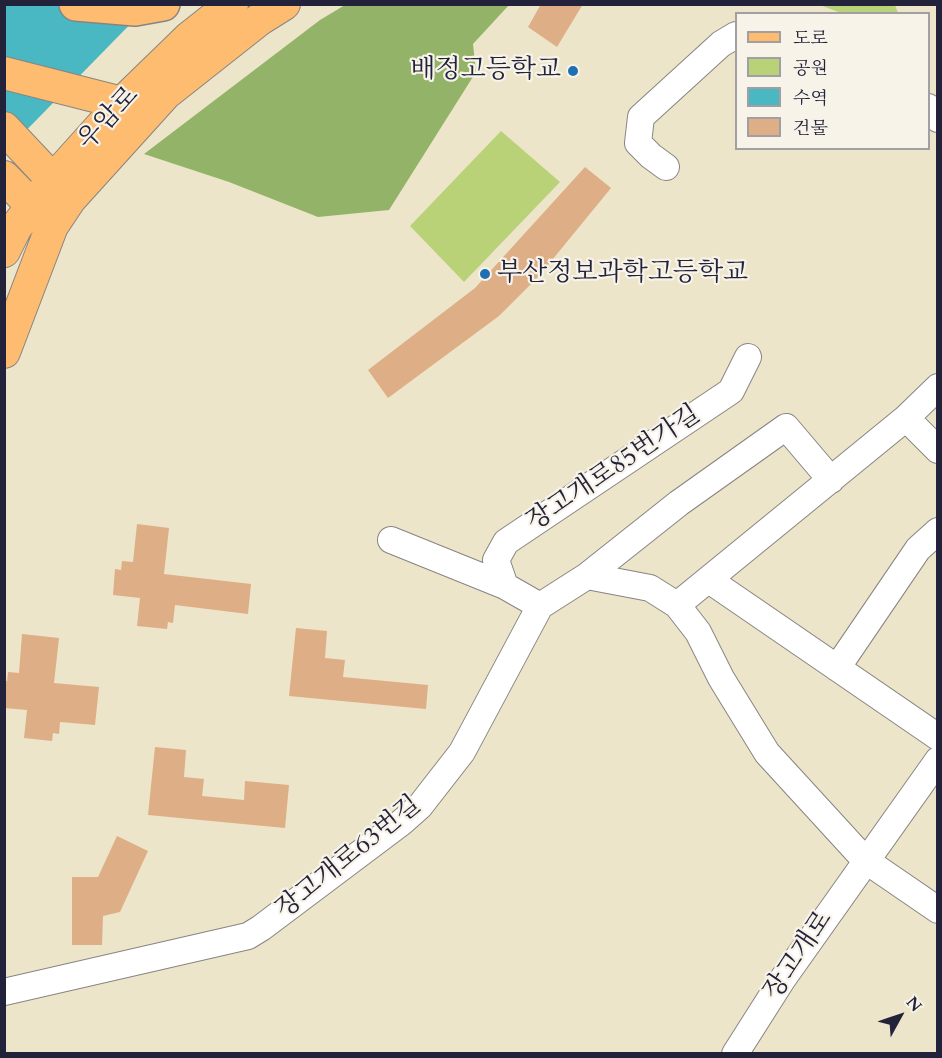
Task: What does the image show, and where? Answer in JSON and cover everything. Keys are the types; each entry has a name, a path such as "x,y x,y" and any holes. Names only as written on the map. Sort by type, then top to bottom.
{"highway":[{"path":"76,4 135,9 163,4"}],"main road":[{"name":"우암로","path":"4,352 42,216 122,103 190,38 232,4"},
{"name":"우암로","path":"62,189 165,94 260,19 284,4"},
{"path":"4,73 122,103"},
{"path":"11,135 62,189"},
{"path":"4,177 42,216"},
{"name":"우암로","path":"4,251 16,227 42,216"}],"street":[{"path":"666,166 638,143 641,117 721,44 735,36"},
{"name":"장고개로85번가길","path":"505,585 496,560 506,542 731,391 748,357"},
{"path":"677,605 906,418 938,387"},
{"path":"906,418 938,450"},
{"name":"장고개로63번길","path":"4,992 248,936 261,928 420,806 462,752 540,606 587,576 679,503 786,427 831,480"},
{"path":"837,668 918,549 938,531"},
{"path":"391,540 505,585 540,606"},
{"path":"587,576 650,588 677,605 699,632 721,678 767,753 865,860 938,910"},
{"path":"709,580 938,737"},
{"name":"장고개로","path":"735,1053 782,980 865,860 938,760"}],"green space":[{"path":"345,5 509,5 473,44 476,72 389,210 318,217 229,182 144,154 320,20"},
{"path":"820,5 895,5 898,12 838,12"},
{"path":"501,131 560,182 464,282 410,226"}],"water":[{"path":"5,5 149,5 5,152"}],"building":[{"path":"541,4 583,4 557,47 528,27"},
{"path":"585,167 611,188 539,276 499,316 388,398 368,370 475,288"},
{"path":"137,524 169,528 164,574 251,584 248,614 175,605 173,623 168,622 167,629 137,626 140,598 113,595 115,569 121,570 122,561 133,562"},
{"path":"296,628 327,631 325,658 345,660 343,677 428,685 426,709 289,696"},
{"path":"22,634 59,638 54,683 99,687 95,725 60,722 59,734 53,733 52,741 24,738 27,710 4,708 4,681 7,681 8,672 19,673"},
{"path":"155,747 186,750 184,777 204,779 202,796 244,800 245,781 289,785 285,828 148,815"},
{"path":"117,836 148,851 120,912 103,916 102,945 72,945 72,877 98,877"}],"place":[{"name":"배정고등학교","path":"573,71"},
{"name":"부산정보과학고등학교","path":"485,274"}]}
